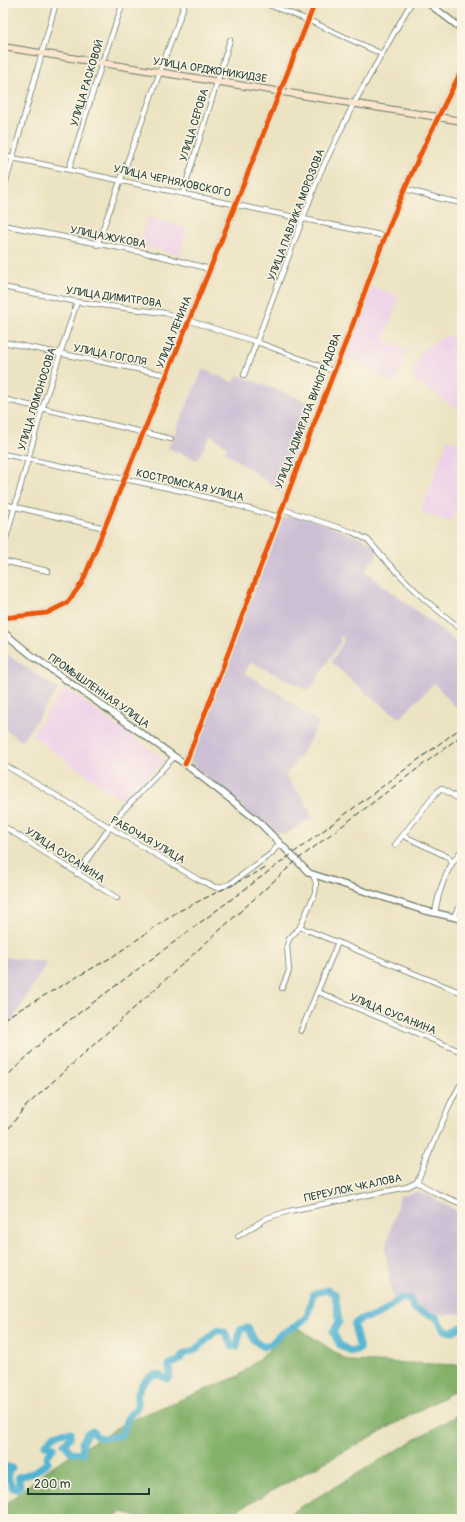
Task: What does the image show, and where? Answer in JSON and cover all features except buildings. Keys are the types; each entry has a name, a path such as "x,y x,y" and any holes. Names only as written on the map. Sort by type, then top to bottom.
{"main road":[{"name":"УЛИЦА ОРДЖОНИКИДЗЕ","path":"3,47 353,105 462,121"}],"street":[{"path":"3,192 56,3"},
{"name":"УЛИЦА РАСКОВОЙ","path":"69,169 123,3"},
{"path":"97,245 122,180 159,72 185,3"},
{"path":"264,3 308,20 382,54"},
{"name":"УЛИЦА ЛЕНИНА","path":"3,618 47,613 67,603 82,583 210,269 315,3"},
{"name":"УЛИЦА ПАВЛИКА МОРОЗОВА","path":"244,375 320,173 353,105 411,3"},
{"path":"428,3 462,30"},
{"name":"УЛИЦА СЕРОВА","path":"182,193 230,40"},
{"name":"УЛИЦА АДМИРАЛА ВИНОГРАДОВА","path":"185,764 226,663 333,371 385,236 438,118 462,70"},
{"name":"УЛИЦА ЧЕРНЯХОВСКОГО","path":"3,156 385,236"},
{"path":"406,189 462,203"},
{"name":"УЛИЦА ЖУКОВА","path":"3,225 97,245 156,255 210,269"},
{"name":"УЛИЦА ДИМИТРОВА","path":"3,287 77,302 165,313 257,342 333,371"},
{"name":"УЛИЦА ЛОМОНОСОВА","path":"3,548 42,409 77,302"},
{"name":"УЛИЦА ГОГОЛЯ","path":"3,342 167,375"},
{"path":"3,399 171,439"},
{"name":"КОСТРОМСКАЯ УЛИЦА","path":"3,454 231,503 279,517"},
{"path":"3,504 105,528"},
{"path":"282,509 352,532 368,540 387,562 424,599 462,630"},
{"path":"3,561 48,571"},
{"name":"ПРОМЫШЛЕННАЯ УЛИЦА","path":"3,632 35,658 185,764 257,820 287,849 306,871 313,875"},
{"path":"77,874 109,827 141,790 174,757"},
{"name":"РАБОЧАЯ УЛИЦА","path":"3,764 199,880 217,888 230,884 244,875 252,866 272,853 280,842"},
{"path":"395,844 404,836 411,823 441,788 462,801"},
{"name":"УЛИЦА СУСАНИНА","path":"3,826 116,898"},
{"path":"404,836 448,857 452,862"},
{"path":"435,913 438,897 452,862 462,850"},
{"path":"313,875 435,913 462,919"},
{"path":"282,988 289,970 287,945 289,939 300,927 316,888 313,875"},
{"path":"454,916 462,901"},
{"path":"300,927 462,993"},
{"path":"301,1030 338,942"},
{"name":"УЛИЦА СУСАНИНА","path":"318,992 462,1052"},
{"name":"ПЕРЕУЛОК ЧКАЛОВА","path":"238,1236 256,1224 274,1216 313,1206 407,1187 417,1182 451,1102 462,1082"},
{"path":"417,1182 436,1193 462,1204"}],"shaded area":[{"path":"147,217 187,228 180,255 139,245"},
{"path":"370,286 399,296 384,340 408,349 394,383 373,375 370,366 344,356"},
{"path":"449,336 462,339 462,411 419,384 413,378 412,372 424,348 442,338"},
{"path":"203,369 234,383 238,375 313,404 280,491 225,452 227,447 211,435 197,460 168,448"},
{"path":"448,439 462,445 462,501 450,522 421,511"},
{"path":"296,514 364,539 379,549 375,559 373,559 365,571 462,646 462,699 455,707 434,683 400,718 367,694 331,662 344,641 340,635 340,643 309,691 251,662 245,673 277,692 319,723 300,757 285,776 304,799 312,817 286,834 271,831 189,762 282,519"},
{"path":"8,655 58,689 22,741 3,728 3,662"},
{"path":"65,688 164,760 125,803 31,735"},
{"path":"3,957 47,962 3,1037"},
{"path":"416,1192 430,1196 462,1214 462,1313 443,1315 393,1300 385,1250 400,1196"}],"green space":[{"path":"296,1326 348,1361 462,1365 462,1387 221,1519 142,1519 122,1512 111,1519 3,1519 3,1502 7,1503 51,1467 128,1421 239,1376"},
{"path":"462,1412 462,1519 280,1519"}],"waterway":[{"path":"3,1468 5,1466 12,1468 8,1471 9,1480 13,1488 17,1489 20,1486 18,1477 33,1473 48,1462 47,1456 54,1447 45,1445 56,1435 70,1432 70,1438 64,1444 71,1452 83,1453 82,1443 87,1433 93,1431 96,1436 102,1438 120,1436 128,1417 137,1407 137,1397 141,1387 144,1382 152,1376 162,1376 167,1379 170,1377 169,1365 180,1360 182,1355 194,1351 217,1330 225,1332 232,1346 237,1347 240,1330 248,1327 254,1340 263,1347 271,1344 281,1334 296,1326 307,1317 313,1294 327,1290 335,1294 339,1322 333,1332 340,1345 351,1352 360,1349 354,1325 361,1319 378,1315 401,1298 410,1299 414,1309 436,1317 444,1330 451,1332 462,1327"}],"railway":[{"path":"3,1080 47,1037 462,727"},
{"path":"3,1136 24,1108 297,860 462,735"},
{"path":"3,1019 112,957 177,912 266,868"}],"cycle path":[{"path":"3,618 47,613 67,603 82,583 210,269 315,3"},
{"path":"185,764 393,216 421,152 462,70"}]}
